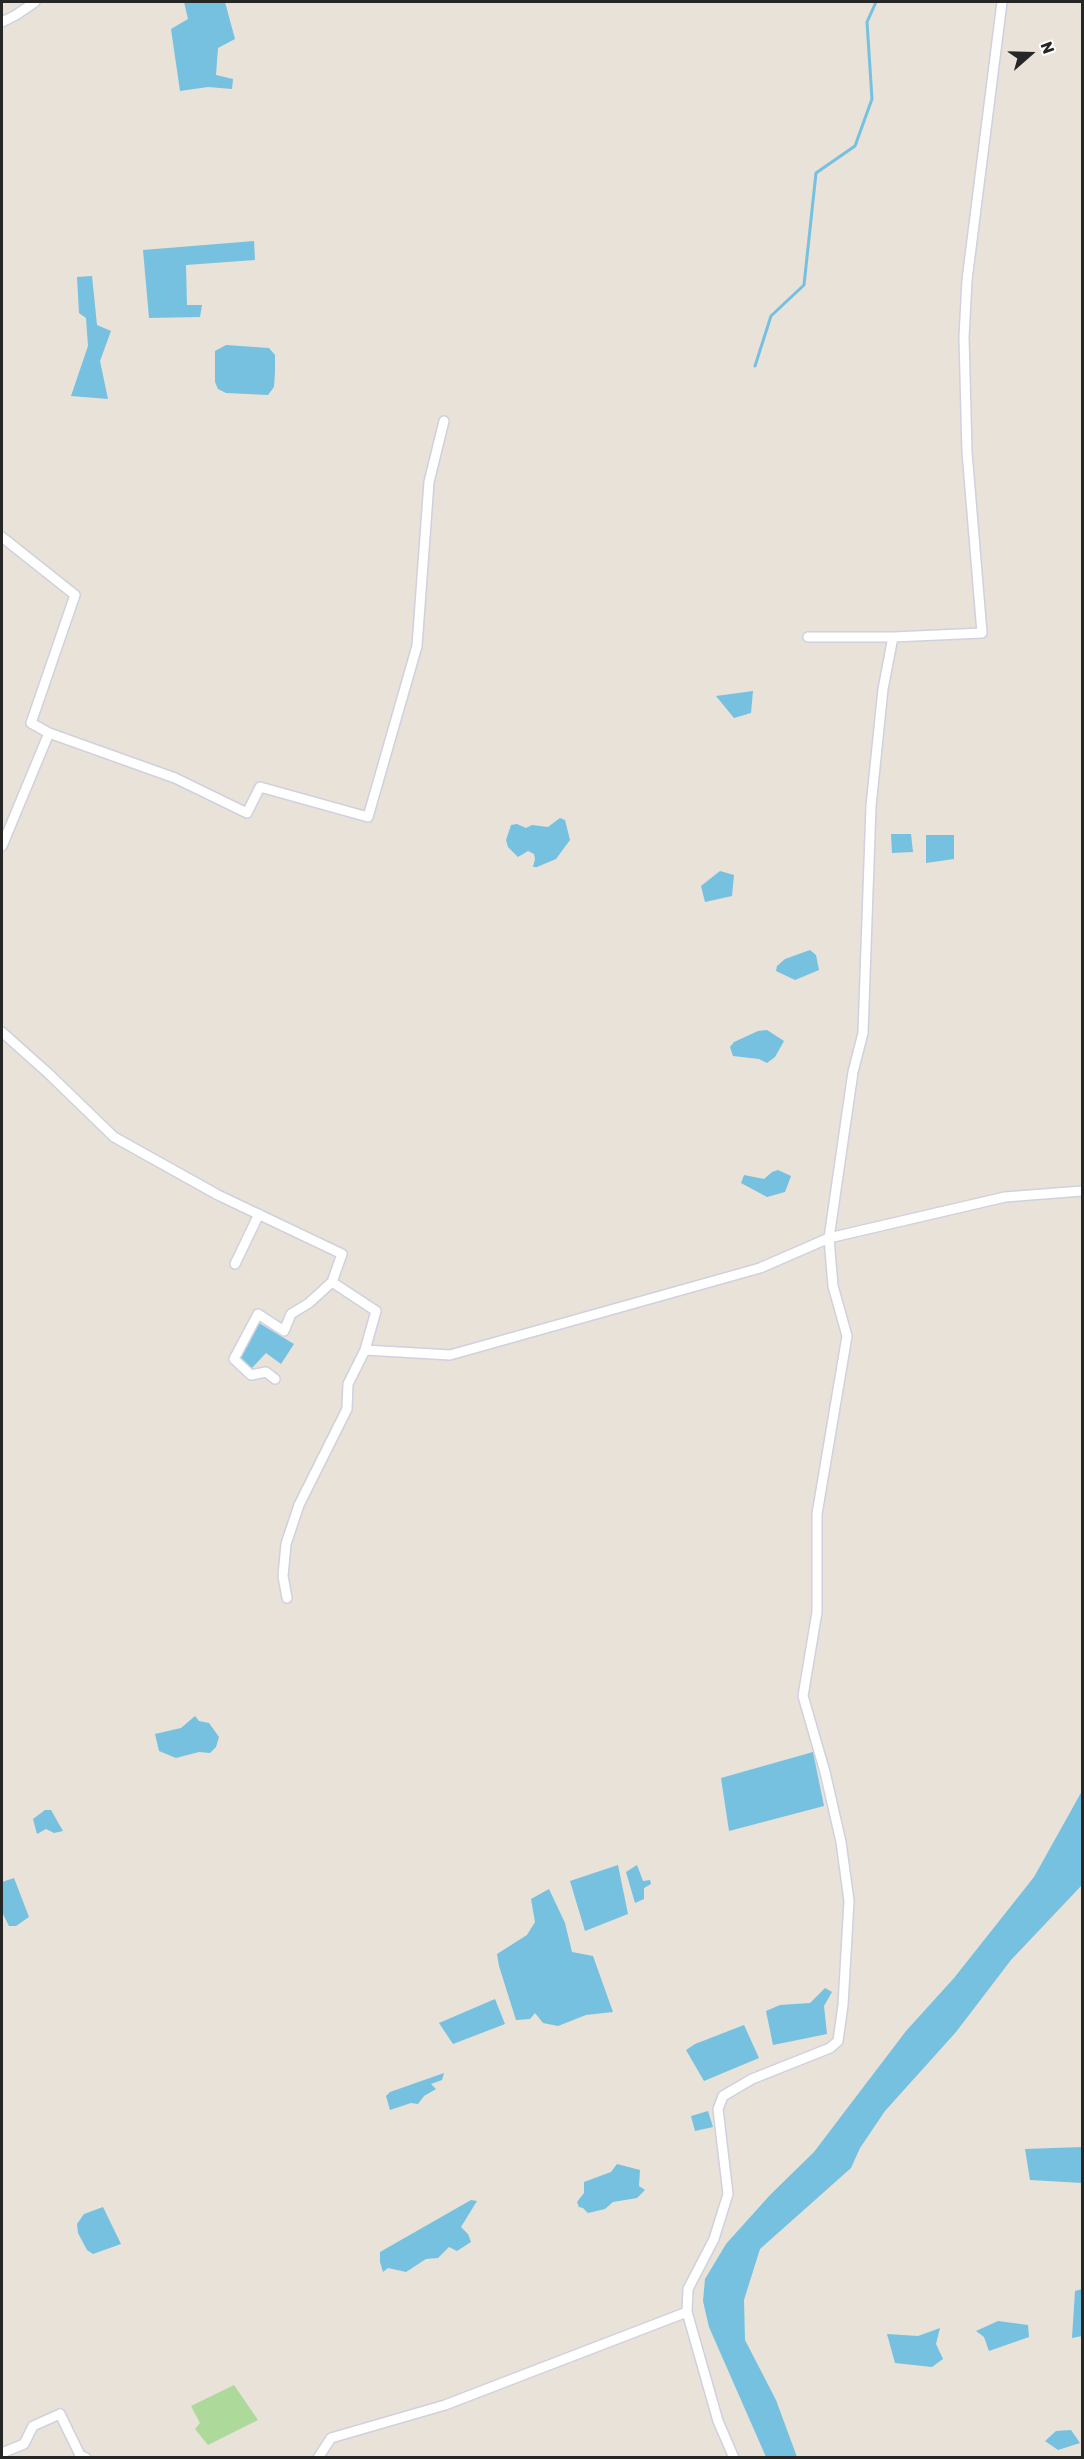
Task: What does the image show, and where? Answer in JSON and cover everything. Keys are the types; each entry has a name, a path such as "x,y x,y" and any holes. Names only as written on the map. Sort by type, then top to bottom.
{"street":[{"path":"2,22 35,2"},
{"path":"808,637 893,637 982,633 967,452 964,337 967,280 1002,2"},
{"path":"2,537 75,595 31,723 50,733 175,778 247,813 260,787 368,817 417,646 429,482 444,421"},
{"path":"734,2457 718,2421 687,2312 688,2289 714,2238 728,2194 718,2109 723,2096 752,2079 830,2048 838,2041 843,2005 848,1889 836,1819 803,1696 817,1612 817,1514 847,1336 833,1286 829,1238 854,1072 863,1033 872,807 883,689 893,637"},
{"path":"2,846 50,733"},
{"path":"2,1032 114,1137 218,1195 342,1254 332,1282 309,1303 291,1314 284,1331 258,1314 234,1359 251,1375 266,1372 275,1379"},
{"path":"365,1350 450,1355 760,1268 829,1238 1005,1197 1083,1191"},
{"path":"235,1264 259,1214"},
{"path":"287,1598 282,1576 290,1534 299,1505 347,1409 348,1384 365,1350 376,1311 332,1282"},
{"path":"318,2457 331,2438 445,2405 687,2312"},
{"path":"2,2452 24,2444 33,2426 60,2414 80,2455 86,2457"}],"green space":[{"path":"234,2385 258,2420 208,2445 195,2429 200,2423 191,2406"}],"water":[{"path":"184,2 225,2 235,39 218,48 216,75 233,79 232,89 208,87 180,91 171,29 188,19"},
{"path":"254,241 255,260 186,265 187,305 202,305 200,317 149,318 143,250"},
{"path":"92,276 97,325 111,331 100,361 108,399 71,396 88,346 86,318 79,313 77,277"},
{"path":"226,345 269,348 275,355 274,387 268,395 226,393 218,389 215,382 215,351"},
{"path":"753,691 751,713 734,718 716,696"},
{"path":"560,818 565,820 570,840 556,859 533,867 534,854 528,851 518,857 508,847 506,840 511,825 517,824 526,828 532,825 548,827"},
{"path":"891,834 911,834 913,852 892,853"},
{"path":"926,835 954,835 954,859 926,863"},
{"path":"720,871 734,875 732,896 705,902 701,886"},
{"path":"810,950 816,955 819,970 795,980 776,971 777,966 785,959"},
{"path":"767,1030 784,1041 775,1057 767,1063 759,1059 733,1056 730,1047 734,1042 758,1031"},
{"path":"778,1170 791,1176 785,1192 767,1197 741,1183 744,1175 764,1179"},
{"path":"259,1323 294,1344 281,1364 266,1353 252,1368 238,1359"},
{"path":"195,1716 199,1721 209,1723 219,1737 216,1747 210,1753 199,1752 176,1758 159,1751 155,1734 181,1728"},
{"path":"813,1752 824,1806 729,1831 721,1778"},
{"path":"1082,1791 1082,1885 1011,1960 956,2032 885,2111 860,2148 851,2168 760,2249 744,2300 745,2340 776,2400 797,2457 766,2457 709,2327 703,2301 705,2279 726,2244 770,2195 814,2152 906,2031 954,1978 1034,1877"},
{"path":"45,1810 51,1810 63,1831 54,1833 46,1829 37,1834 33,1819"},
{"path":"618,1865 628,1914 585,1931 570,1881"},
{"path":"637,1865 643,1881 650,1880 651,1884 644,1888 644,1899 635,1903 626,1872"},
{"path":"14,1878 29,1917 16,1926 9,1926 2,1912 2,1882"},
{"path":"549,1889 565,1923 572,1952 593,1956 613,2012 586,2015 558,2026 543,2023 535,2013 530,2019 516,2020 497,1954 527,1935 535,1922 531,1899"},
{"path":"825,1988 832,1992 824,2006 827,2034 773,2045 766,2011 780,2005 810,2003"},
{"path":"495,1999 505,2024 453,2044 439,2023"},
{"path":"744,2025 759,2058 704,2081 686,2050 695,2044"},
{"path":"444,2073 442,2080 431,2084 436,2089 424,2096 418,2104 411,2103 390,2110 386,2096 390,2092"},
{"path":"708,2111 713,2127 695,2131 691,2116"},
{"path":"1082,2147 1082,2183 1030,2180 1025,2149"},
{"path":"617,2164 640,2170 639,2186 645,2190 637,2198 613,2202 605,2209 588,2213 579,2207 577,2202 584,2193 584,2182 611,2172"},
{"path":"471,2200 477,2201 461,2227 468,2234 471,2242 457,2251 449,2247 438,2258 426,2259 406,2272 388,2268 383,2272 380,2252"},
{"path":"103,2207 121,2244 93,2254 87,2250 78,2233 77,2224 84,2214"},
{"path":"1082,2289 1082,2336 1072,2338 1075,2291"},
{"path":"998,2321 1028,2325 1029,2337 989,2351 984,2337 976,2331"},
{"path":"940,2328 936,2344 943,2359 932,2367 895,2363 887,2334 918,2336"},
{"path":"1071,2430 1080,2443 1058,2450 1045,2441 1056,2431"}],"waterway":[{"path":"755,366 771,316 804,285 816,173 855,146 872,99 867,22 876,2"}]}
